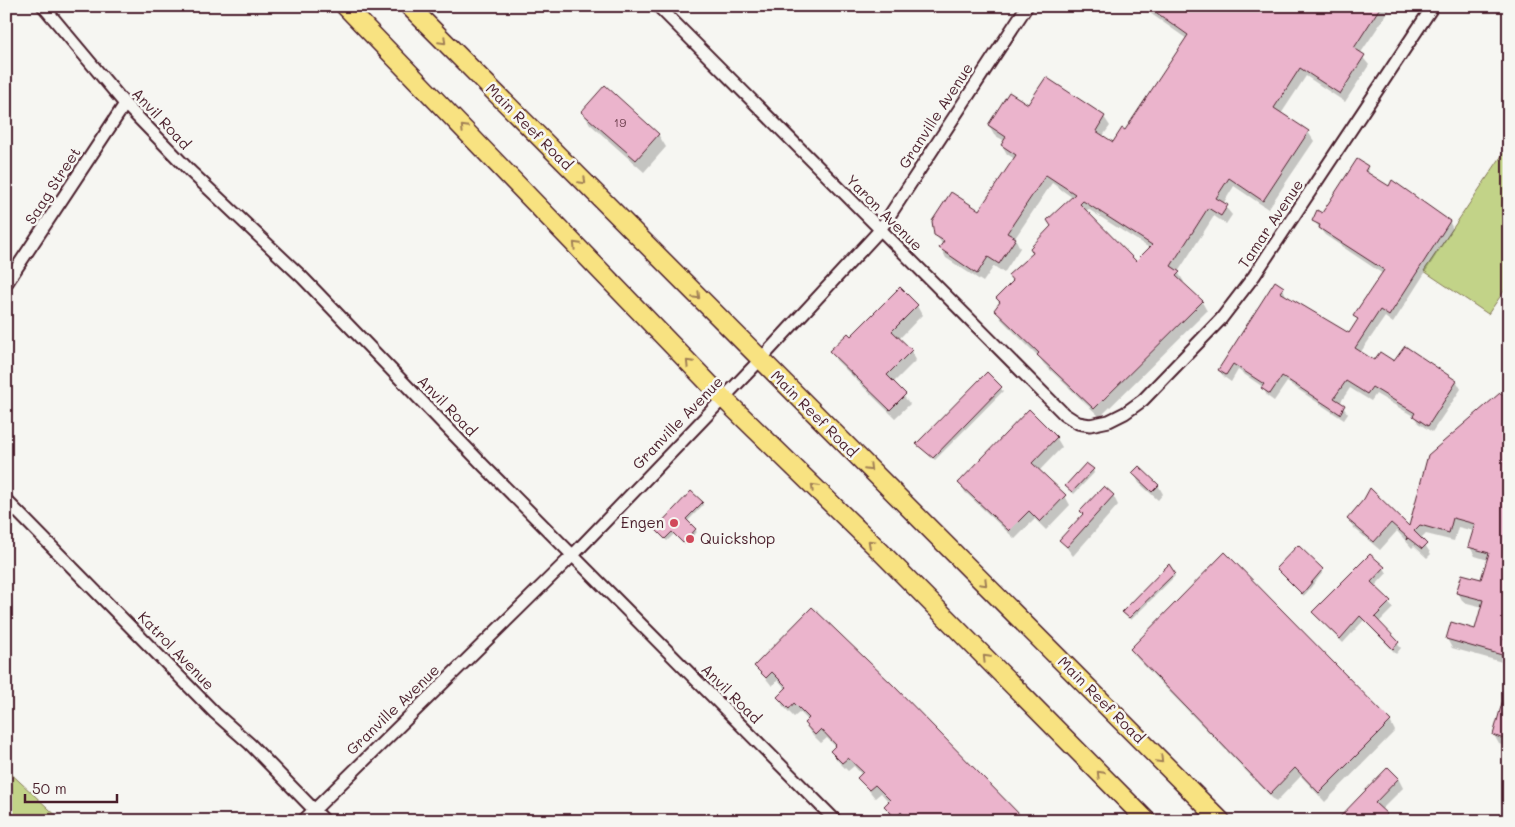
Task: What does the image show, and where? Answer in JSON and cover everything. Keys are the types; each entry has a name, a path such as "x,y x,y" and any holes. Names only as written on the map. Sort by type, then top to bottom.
{"main road":[{"path":"346,6 722,398 881,552 1147,821"},
{"name":"Main Reef Road","path":"409,6 1220,821"}],"street":[{"name":"Anvil Road","path":"43,6 125,104 190,171 302,277 484,466 836,821"},
{"name":"Yaron Avenue","path":"658,6 1064,414 1078,423 1097,424"},
{"name":"Granville Avenue","path":"303,821 573,555 760,360 880,230 941,134 1027,6"},
{"name":"Tamar Avenue","path":"1097,424 1118,416 1143,400 1237,300 1433,6"},
{"name":"Saag Street","path":"6,284 125,104"},
{"name":"Katrol Avenue","path":"6,500 215,713 250,744 325,821"}],"green space":[{"path":"1509,145 1509,284 1488,314 1424,271"},
{"path":"6,769 62,821 6,821"}],"building":[{"path":"1147,6 1381,6 1354,48 1365,55 1340,94 1300,68 1274,108 1309,131 1263,201 1229,178 1216,198 1228,205 1221,216 1208,208 1171,266 1180,272 1176,276 1203,301 1094,409 1037,355 1039,353 994,310 1000,302 996,298 1013,281 1008,275 1033,253 1030,248 1051,226 1047,220 1075,194 1046,175 1007,233 1016,238 999,264 988,257 977,274 939,248 944,241 934,235 932,221 951,192 979,210 1016,155 1001,145 1006,137 988,125 1009,92 1028,104 1046,77 1105,116 1096,131 1113,142 1122,128 1125,130 1188,35","holes":["1083,201 1152,245 1136,261 1080,204"]},
{"path":"605,85 659,134 636,160 581,112"},
{"path":"1357,159 1368,166 1365,171 1389,186 1392,180 1450,221 1389,316 1380,310 1355,348 1374,360 1380,352 1394,361 1405,346 1457,381 1428,426 1413,416 1415,413 1372,387 1367,394 1346,381 1334,398 1345,405 1340,414 1282,376 1270,394 1261,388 1264,384 1233,364 1226,375 1218,370 1275,281 1284,287 1280,292 1349,333 1358,319 1353,316 1384,270 1319,228 1320,225 1312,221 1317,210 1322,213"},
{"path":"900,287 918,305 892,331 912,350 887,375 906,394 890,410 829,351 848,333 851,336"},
{"path":"987,372 1002,387 933,458 916,444"},
{"path":"1500,393 1509,399 1509,624 1504,640 1509,641 1509,657 1446,639 1451,622 1475,629 1483,600 1456,593 1462,574 1481,579 1489,553 1468,547 1475,524 1453,518 1449,533 1420,525 1414,531 1427,544 1422,549 1408,538 1406,540 1407,537 1391,523 1374,542 1347,519 1364,499 1370,488 1409,526 1428,455"},
{"path":"1029,409 1057,437 1032,463 1066,495 1040,522 1029,511 1009,531 958,483"},
{"path":"1086,463 1094,469 1072,492 1065,486"},
{"path":"1139,466 1159,485 1152,492 1132,473"},
{"path":"1104,486 1114,495 1067,547 1059,540 1083,514 1080,511"},
{"path":"691,491 703,502 686,519 696,529 683,543 672,532 665,539 655,529"},
{"path":"1298,545 1323,569 1302,594 1276,568"},
{"path":"1225,552 1391,721 1319,793 1295,768 1270,794 1130,649"},
{"path":"1370,554 1385,567 1371,582 1391,601 1375,617 1399,642 1393,649 1360,616 1340,639 1312,612"},
{"path":"1169,564 1175,573 1129,618 1122,612"},
{"path":"812,607 893,685 1026,821 909,821 901,812 896,818 884,806 890,800 875,785 869,790 857,778 863,772 848,758 842,763 830,751 836,745 821,729 815,735 804,723 809,718 794,703 789,709 777,697 787,687 772,672 766,678 754,666"},
{"path":"1506,689 1509,689 1509,741 1493,735"},
{"path":"1388,767 1399,778 1375,803 1387,814 1380,821 1336,821"}],"place":[{"name":"Engen","path":"674,523"},
{"name":"Quickshop","path":"690,539"}]}
